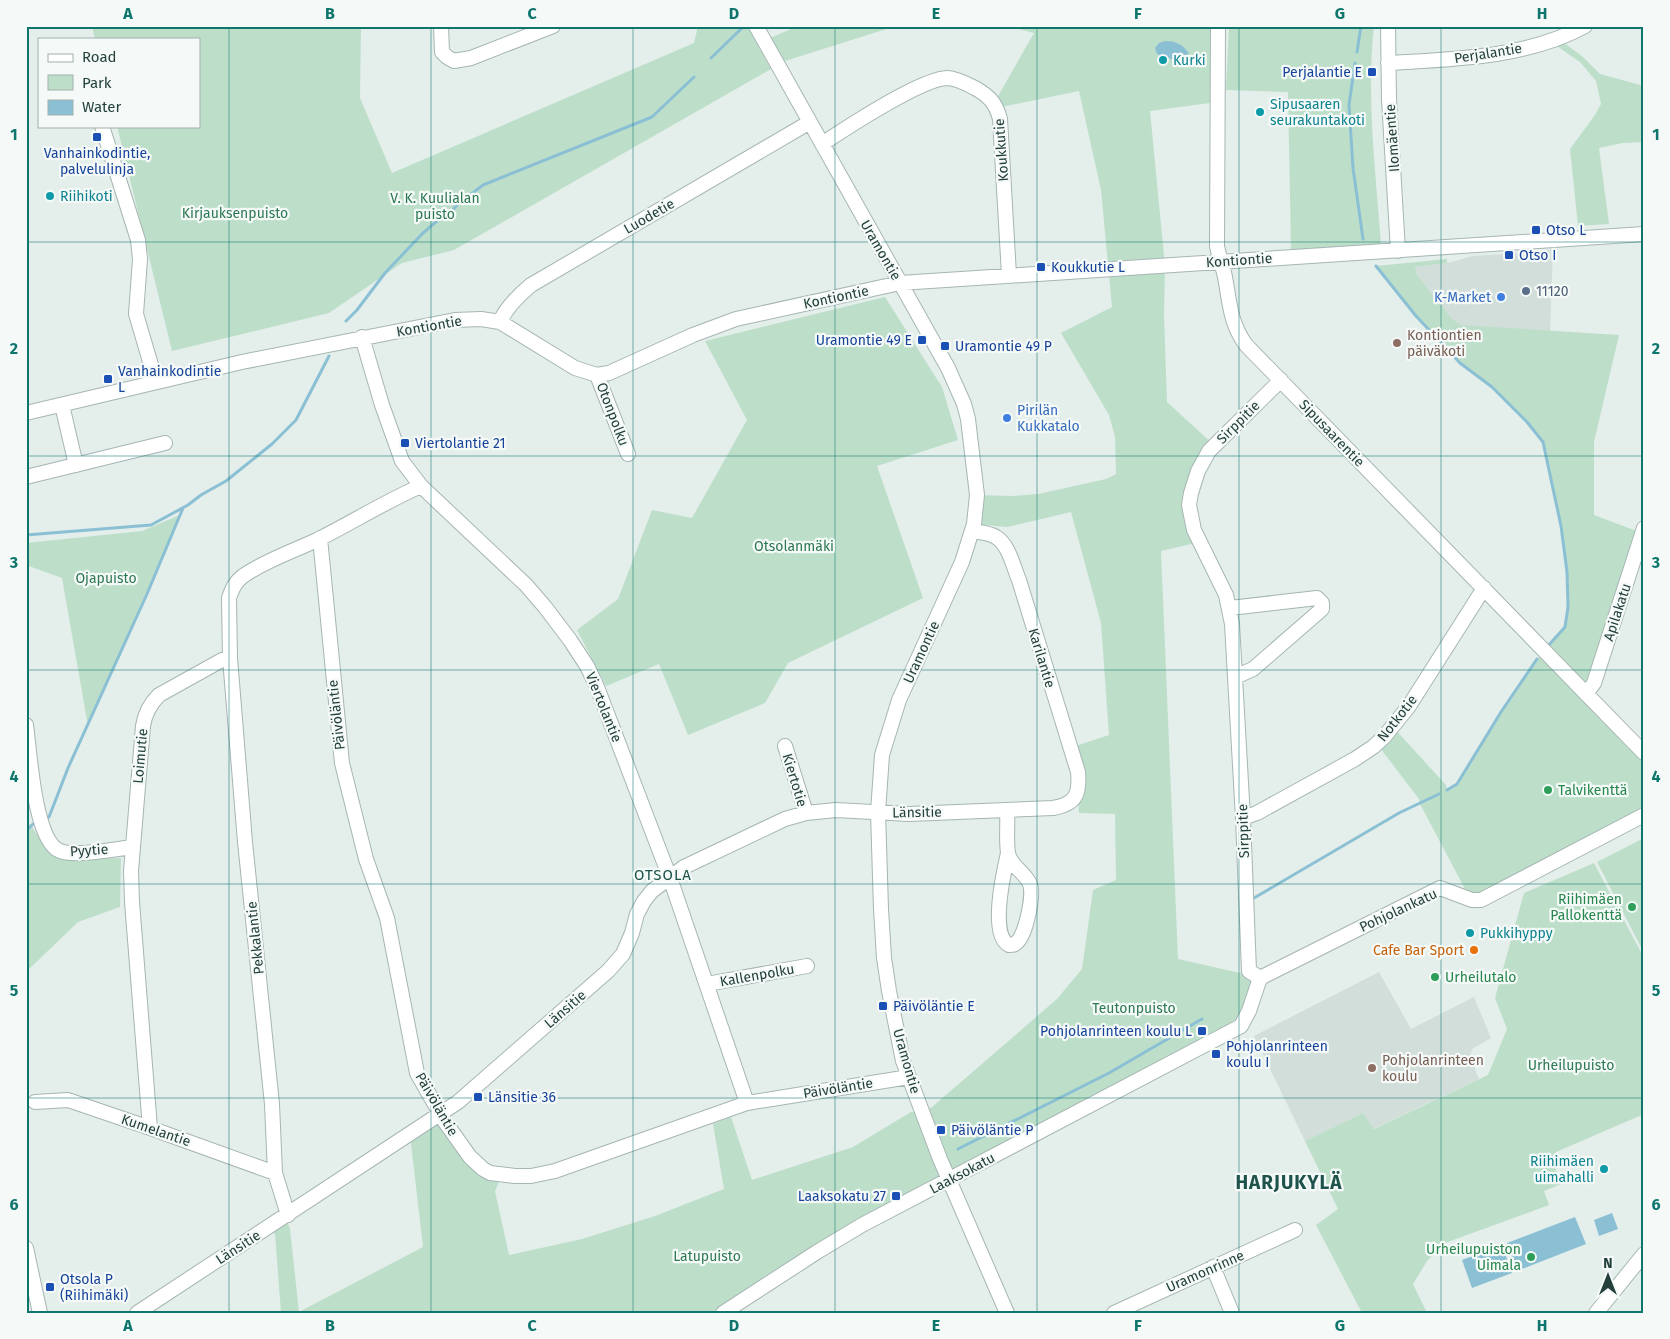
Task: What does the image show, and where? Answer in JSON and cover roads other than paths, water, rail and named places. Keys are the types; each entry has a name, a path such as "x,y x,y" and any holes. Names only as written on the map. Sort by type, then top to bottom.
{"street":[{"path":"441,26 442,52 454,61 471,58 553,26"},
{"name":"Uramontie","path":"756,26 948,368 964,404 969,426 977,495 972,531 962,562 912,669 891,721 882,755 878,812 884,958 902,1052 909,1077 934,1145 1006,1313"},
{"name":"Sipusaarentie","path":"1218,26 1217,246 1225,275 1233,323 1238,334 1246,345 1644,753"},
{"name":"Ilomäentie","path":"1388,26 1388,63 1398,251"},
{"name":"Perjalantie","path":"1388,63 1495,54 1541,45 1585,26"},
{"name":"Koukkutie","path":"822,144 910,91 940,79 949,78 967,84 987,95 994,102 1000,119 1009,275"},
{"name":"Luodetie","path":"500,322 511,304 531,285 810,122"},
{"path":"103,128 138,240 140,259 136,314 156,382"},
{"name":"Kontiontie","path":"26,413 242,362 455,320 481,319 500,322 575,368 597,375 608,373 692,335 736,319 900,283 1644,234"},
{"name":"Viertolantie","path":"362,338 402,461 421,486 526,585 570,640 586,664 597,687 670,878 747,1103"},
{"name":"Otonpolku","path":"597,375 628,454"},
{"name":"Sirppitie","path":"1260,978 1248,971 1243,818 1230,608 1226,595 1194,530 1189,505 1198,471 1209,451 1281,380"},
{"path":"62,405 76,465"},
{"path":"26,477 165,443"},
{"path":"230,658 228,606 232,589 237,582 253,570 421,486"},
{"name":"Apilakatu","path":"1586,694 1594,683 1644,528"},
{"name":"Karilantie","path":"972,531 991,534 1001,541 1007,550 1018,580 1078,772 1078,793 1068,804"},
{"name":"Päivöläntie","path":"320,538 342,763 366,859 387,918 415,1066 420,1080 440,1115 470,1157 483,1169 490,1173 502,1175 531,1176 555,1171 747,1103 909,1077"},
{"name":"Notkotie","path":"1243,818 1257,813 1354,759 1373,747 1384,737 1409,706 1484,588"},
{"path":"1230,608 1317,598 1322,603 1322,609 1253,669 1235,677"},
{"name":"Loimutie","path":"150,1128 131,871 142,726 147,710 152,702 167,690 222,660 230,658"},
{"name":"Pekkalantie","path":"230,658 245,842 272,1104 275,1173 288,1215"},
{"name":"Pyytie","path":"26,725 38,811 41,826 49,842 55,848 71,854 132,847"},
{"name":"Kiertotie","path":"785,746 806,813"},
{"name":"Länsitie","path":"137,1313 458,1102 608,971 623,954 644,901 652,891 684,867 785,819 806,813 836,810 909,814 1053,808 1068,804"},
{"path":"1007,810 1008,853 1001,888 1000,921 1002,939 1009,945 1016,943 1023,934 1032,893 1027,877 1011,861 1008,853"},
{"name":"Pohjolankatu","path":"1260,978 1440,888 1472,900 1481,900 1644,815"},
{"name":"Kallenpolku","path":"707,984 807,966"},
{"name":"Laaksokatu","path":"723,1313 862,1225 1241,1026 1249,1011 1260,978"},
{"name":"Kumelantie","path":"35,1102 68,1100 275,1173"},
{"name":"Uramonrinne","path":"1114,1313 1295,1230"},
{"path":"26,1248 40,1313"},
{"path":"1596,1313 1644,1254"},
{"path":"1213,1268 1232,1313"}],"water":[{"path":"1165,41 1184,47 1189,53 1186,57 1178,60 1157,54 1155,48 1159,43"},
{"path":"1612,1213 1618,1229 1599,1236 1594,1220"},
{"name":"Urheilupuiston Uimala","path":"1575,1217 1586,1244 1517,1271 1507,1243"},
{"path":"1502,1245 1512,1273 1472,1288 1462,1260"}],"waterway":[{"path":"1357,52 1361,26"},
{"path":"711,58 742,28"},
{"path":"1355,63 1349,105 1353,168 1363,239"},
{"path":"346,321 357,310 385,273 422,234 437,221 450,214 456,206 483,185 652,117 694,77"},
{"path":"1376,266 1416,316 1460,363 1492,387 1527,422 1543,442 1561,526 1567,572 1568,607 1565,627 1548,646"},
{"path":"26,535 151,525 188,505 201,495 226,481 272,444 296,420 329,356"},
{"path":"46,818 49,817 68,768 147,594 183,508"},
{"path":"1447,790 1457,784 1501,712 1537,659"},
{"path":"1254,898 1399,813 1439,794"},
{"path":"26,831 33,824"},
{"path":"958,1149 1109,1073 1202,1019"}],"place":[{"name":"Kurki","path":"1163,60"},
{"name":"Perjalantie E","path":"1372,72"},
{"name":"Sipusaaren seurakuntakoti","path":"1260,112"},
{"name":"Vanhainkodintie, palvelulinja","path":"97,137"},
{"name":"Riihikoti","path":"50,196"},
{"name":"Otso L","path":"1536,230"},
{"name":"Otso I","path":"1509,255"},
{"name":"Koukkutie L","path":"1041,267"},
{"name":"11120","path":"1526,291"},
{"name":"K-Market","path":"1501,297"},
{"name":"Uramontie 49 E","path":"922,340"},
{"name":"Kontiontien päiväkoti","path":"1397,343"},
{"name":"Uramontie 49 P","path":"945,346"},
{"name":"Vanhainkodintie L","path":"108,379"},
{"name":"Pirilän Kukkatalo","path":"1007,418"},
{"name":"Viertolantie 21","path":"405,443"},
{"name":"Talvikenttä","path":"1548,790"},
{"name":"Riihimäen Pallokenttä","path":"1632,907"},
{"name":"Pukkihyppy","path":"1470,933"},
{"name":"Cafe Bar Sport","path":"1474,950"},
{"name":"Urheilutalo","path":"1435,977"},
{"name":"Päivöläntie E","path":"883,1006"},
{"name":"Pohjolanrinteen koulu L","path":"1202,1031"},
{"name":"Pohjolanrinteen koulu I","path":"1216,1054"},
{"name":"Pohjolanrinteen koulu","path":"1372,1068"},
{"name":"Länsitie 36","path":"478,1097"},
{"name":"Päivöläntie P","path":"941,1130"},
{"name":"Riihimäen uimahalli","path":"1604,1169"},
{"name":"Laaksokatu 27","path":"896,1196"},
{"name":"Urheilupuiston Uimala","path":"1531,1257"},
{"name":"Otsola P (Riihimäki)","path":"50,1287"}],"district":[{"name":"OTSOLA","path":"663,875"},
{"name":"HARJUKYLÄ","path":"1289,1182"}],"park label":[{"name":"V. K. Kuulialan puisto","path":"435,206"},
{"name":"Kirjauksenpuisto","path":"235,213"},
{"name":"Otsolanmäki","path":"794,546"},
{"name":"Ojapuisto","path":"106,578"},
{"name":"Teutonpuisto","path":"1134,1008"},
{"name":"Urheilupuisto","path":"1571,1065"},
{"name":"Latupuisto","path":"707,1256"}]}
